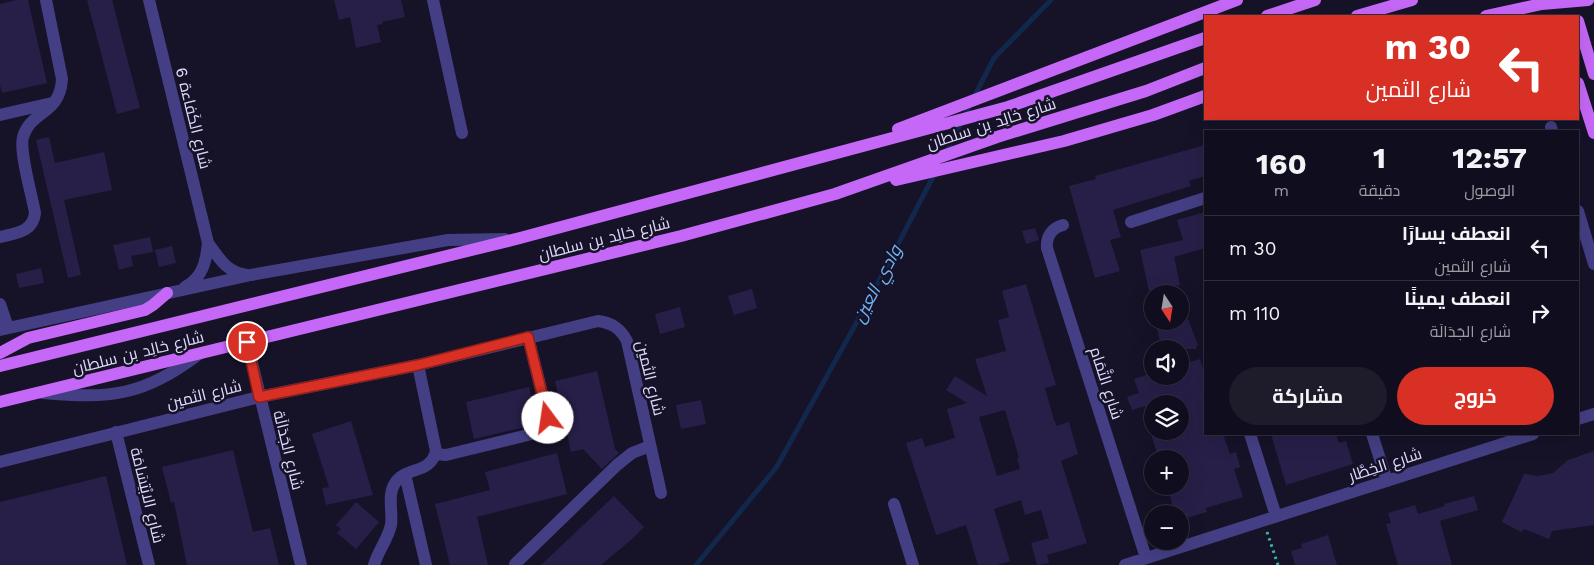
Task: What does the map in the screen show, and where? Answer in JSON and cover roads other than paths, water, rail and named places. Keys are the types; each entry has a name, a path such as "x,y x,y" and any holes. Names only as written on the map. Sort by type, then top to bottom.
{"main road":[{"path":"826,156 1237,0"},
{"path":"1270,15 1315,0"},
{"path":"1360,15 1412,0"},
{"path":"1491,15 1542,4 1588,0"},
{"path":"1571,1 1576,15"},
{"path":"1579,24 1594,74"},
{"name":"شارع خالِد بن سلطان","path":"0,366 520,238 1008,107 1204,38"},
{"name":"شارع خالِد بن سلطان","path":"0,402 671,238 835,194 997,137 1146,91 1204,68"},
{"path":"1579,86 1594,133"},
{"path":"835,194 1064,141 1153,115 1204,96"},
{"path":"0,353 28,338 145,310 172,292"}],"street":[{"path":"0,237 24,231 35,218 22,152 22,138 28,125 55,103 62,88 62,79 46,0"},
{"name":"شارع الكَفاءة 6","path":"149,0 208,244 203,268 190,284 172,292"},
{"path":"433,4 462,133"},
{"path":"0,115 55,103"},
{"path":"1131,222 1204,198"},
{"path":"1579,215 1594,264"},
{"name":"شارع التَّمَام","path":"1063,225 1053,229 1049,234 1047,248 1146,558"},
{"path":"0,304 4,329 252,275 448,240 520,238"},
{"name":"شارع الكَفاءة 6","path":"208,244 226,268 239,274 252,275"},
{"name":"شارع الثمين","path":"0,462 259,397 418,365 598,320 615,326 622,332 626,341 661,493"},
{"path":"435,454 446,455 540,432 547,427 548,421 528,337"},
{"name":"شارع الجَدَالَة","path":"247,342 301,565"},
{"path":"40,392 88,396 127,392 164,378 181,368 198,354"},
{"path":"374,565 390,529 392,489 399,478 405,474 426,467 433,460 435,454 436,447 418,365"},
{"path":"1579,419 1594,414"},
{"name":"شارع الابْتِسَامَة","path":"116,432 149,565"},
{"path":"1250,435 1276,516"},
{"path":"1372,435 1387,481"},
{"name":"شارع الخِطَّار","path":"1125,565 1530,435"},
{"path":"515,564 617,465 632,453 650,446"},
{"path":"405,474 426,565"},
{"path":"894,504 913,565"}],"waterway":[{"name":"وادي العين","path":"945,154 994,58 1051,0"},
{"name":"وادي العين","path":"696,565 776,468 869,300 935,173"}]}
